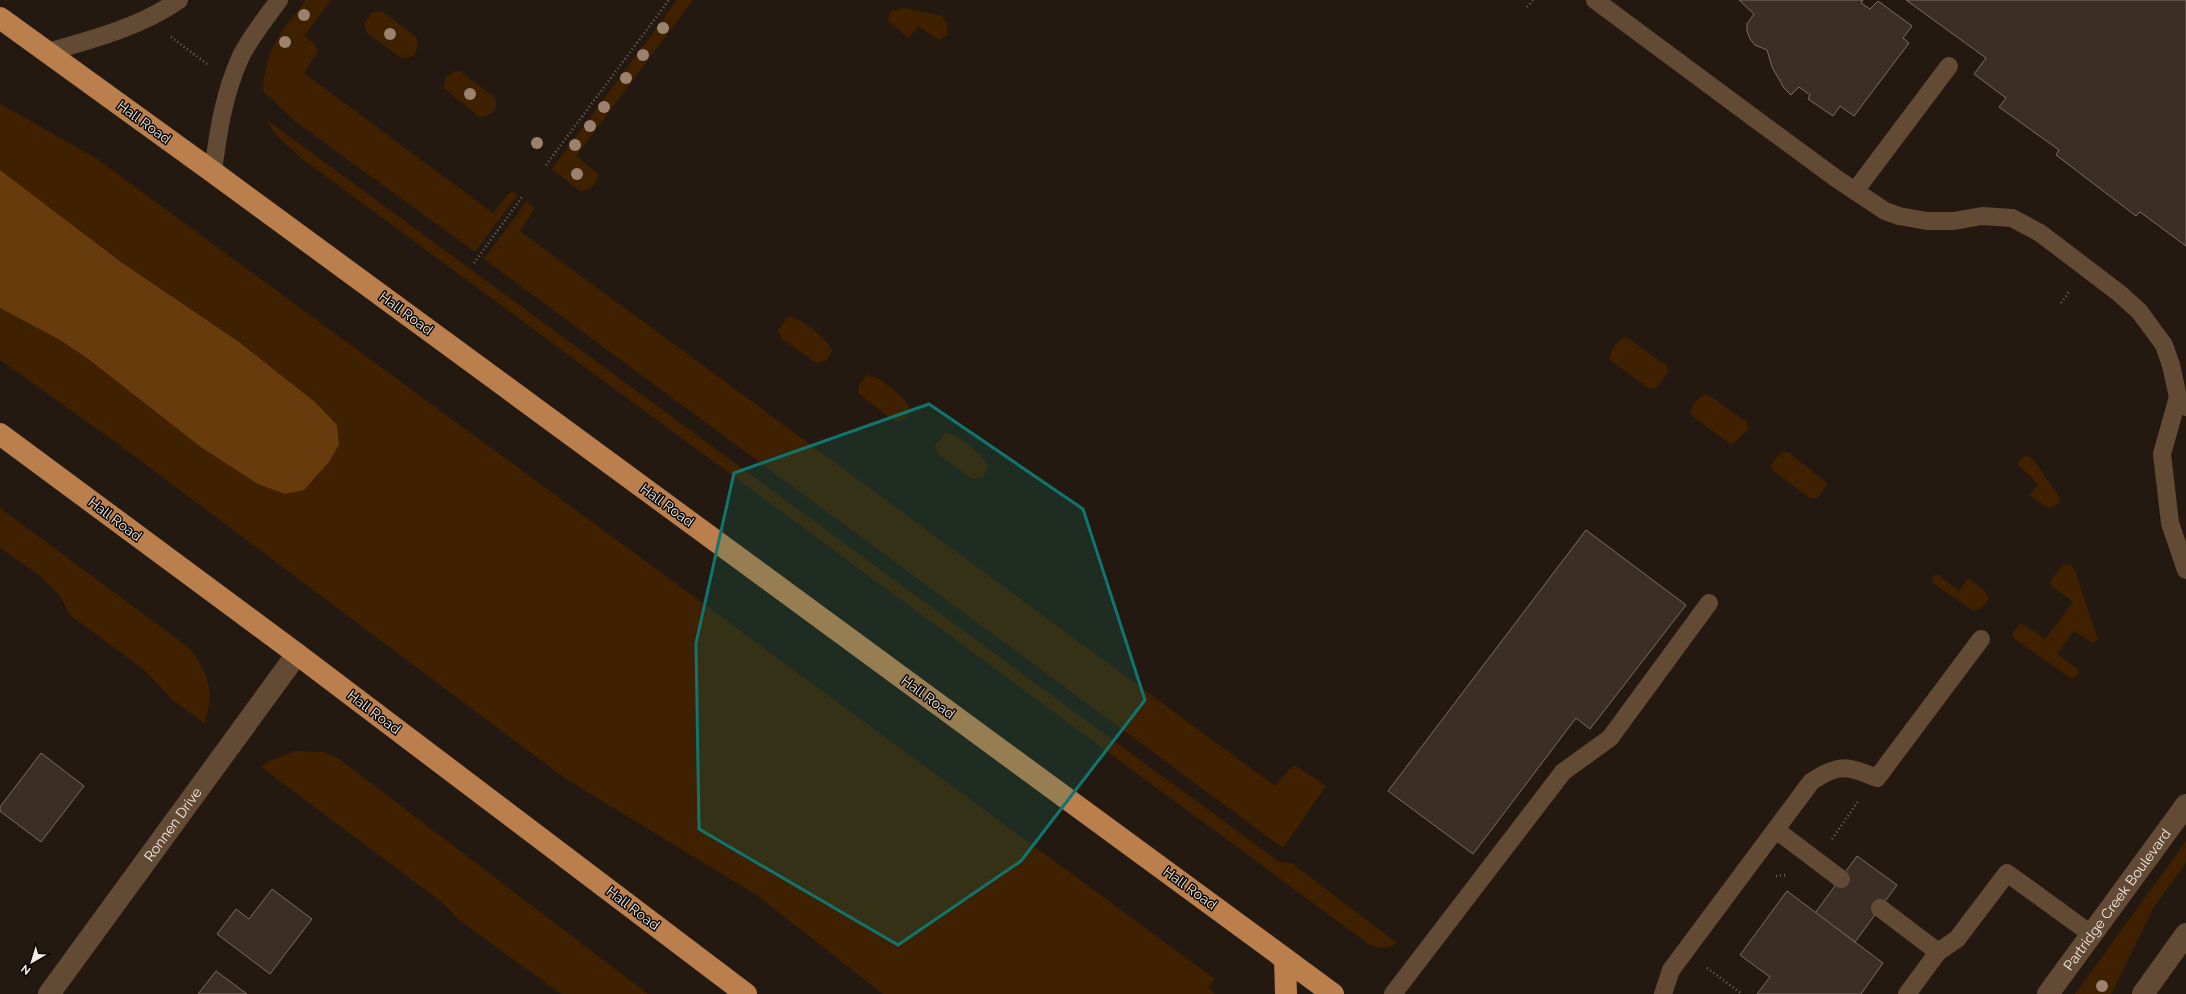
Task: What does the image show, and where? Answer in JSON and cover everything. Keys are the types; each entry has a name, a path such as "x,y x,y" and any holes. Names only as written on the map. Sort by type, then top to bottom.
{"highway":[{"name":"Hall Road","path":"0,18 213,172 1333,994"},
{"name":"Hall Road","path":"0,434 297,654 746,994"},
{"path":"1285,959 1286,994"}],"street":[{"name":"Ronnen Drive","path":"49,994 297,654"},
{"name":"Partridge Creek Boulevard","path":"2048,994 2186,805"},
{"path":"2143,994 2186,934"}],"lane":[{"path":"48,52 103,36 146,19 179,0"},
{"path":"213,172 218,127 231,81 242,56 255,33 279,0"},
{"path":"1595,0 1855,191 1886,211 1914,220 1940,222 1998,216 2012,218 2040,233 2119,293 2139,311 2164,345 2184,400 2162,454 2170,523 2186,570"},
{"path":"1855,191 1949,66"},
{"path":"1393,994 1563,772 1610,738 1709,603"},
{"path":"1663,994 1671,970 1811,782 1829,770 1853,768 1878,778 1981,639"},
{"path":"1776,830 1840,879"},
{"path":"1907,994 1938,952 1957,939 2007,873 2091,934"},
{"path":"1880,908 1938,952"}],"path":[{"path":"546,165 669,0"},
{"path":"1527,7 1532,0"},
{"path":"166,32 209,65"},
{"path":"474,262 522,197"},
{"path":"2061,303 2069,292"},
{"path":"1828,846 1860,798"},
{"path":"1773,878 1783,874 1793,877"},
{"path":"1712,961 1707,968 1742,994"}],"highlighted area":[{"path":"929,404 1083,509 1145,700 1021,861 898,945 699,829 696,643 734,473"}],"shaded area":[{"path":"306,0 331,0 304,36 314,43 318,51 304,73 493,213 508,194 511,192 518,194 475,252 296,122 263,91 264,76 271,52 282,32"},
{"path":"677,0 693,0 576,156 598,174 596,181 590,188 580,191 552,169"},
{"path":"903,8 942,16 947,24 947,35 939,40 918,26 909,38 888,20 890,12"},
{"path":"377,11 383,12 416,37 417,50 412,56 409,58 400,57 367,33 364,23 372,13"},
{"path":"455,71 461,72 494,97 496,105 493,112 487,116 478,116 444,88 445,78"},
{"path":"0,104 96,158 1215,979 1208,988 1215,994 883,994 758,896 566,779 118,444 0,360 0,308 60,340 87,358 202,448 258,484 316,478 339,445 315,402 239,342 121,262 0,170"},
{"path":"267,120 1278,861 1293,864 1397,943 1384,948 1370,945 301,158 275,134"},
{"path":"0,170 121,262 239,342 315,402 337,425 339,445 329,462 304,490 285,494 258,484 202,448 87,358 60,340 0,308"},
{"path":"527,201 534,209 520,231 1275,786 1288,770 1295,765 1326,786 1283,848 484,259"},
{"path":"788,317 793,317 806,324 826,341 832,351 827,360 817,363 781,338 778,330"},
{"path":"1627,337 1667,366 1668,373 1656,388 1648,388 1610,360 1611,353 1615,346 1620,340"},
{"path":"867,375 885,383 905,400 910,410 905,419 896,421 891,419 858,393 859,384"},
{"path":"1707,394 1747,422 1748,430 1733,444 1729,443 1691,415 1695,402"},
{"path":"945,433 956,436 983,458 987,463 988,468 983,477 974,479 969,477 938,454 935,446"},
{"path":"1784,452 1788,452 1825,481 1827,485 1818,498 1810,498 1772,470 1771,466 1775,460"},
{"path":"2026,455 2033,459 2060,498 2060,502 2053,508 2048,508 2029,495 2038,484 2018,465 2019,460"},
{"path":"0,508 188,647 201,664 208,683 208,712 204,723 175,702 143,669 70,615 60,596 40,576 0,548"},
{"path":"2070,564 2075,570 2098,640 2092,643 2074,631 2057,654 2078,669 2079,673 2073,678 2069,677 2013,637 2013,632 2021,623 2045,639 2073,602 2051,585 2050,582 2063,565"},
{"path":"1935,575 1938,575 1959,591 1968,578 1986,592 1989,599 1980,609 1972,610 1933,583 1932,580"},
{"path":"295,751 323,752 338,758 648,994 561,994 459,920 443,903 261,767 269,761"},
{"path":"2186,841 2186,863 2154,907 2111,994 2075,994"}],"building":[{"path":"1739,0 1863,0 1861,3 1870,9 1878,1 1912,26 1903,38 1909,43 1854,116 1840,106 1833,116 1808,99 1810,95 1799,87 1791,95 1784,88 1772,67 1767,50 1755,45 1750,39 1747,31 1747,24 1754,14"},
{"path":"1906,0 2186,0 2186,246 2140,212 2136,216 2056,155 2059,150 1999,107 2006,98 1974,74 1986,58"},
{"path":"1586,530 1686,605 1590,729 1576,718 1473,854 1388,791"},
{"path":"41,753 84,786 41,842 0,811 0,807"},
{"path":"1857,856 1897,885 1855,942 1815,913"},
{"path":"272,889 312,919 270,974 217,934 236,909 249,919"},
{"path":"1787,891 1883,963 1861,994 1757,994 1770,977 1740,955"},
{"path":"216,971 247,994 198,994"}]}
